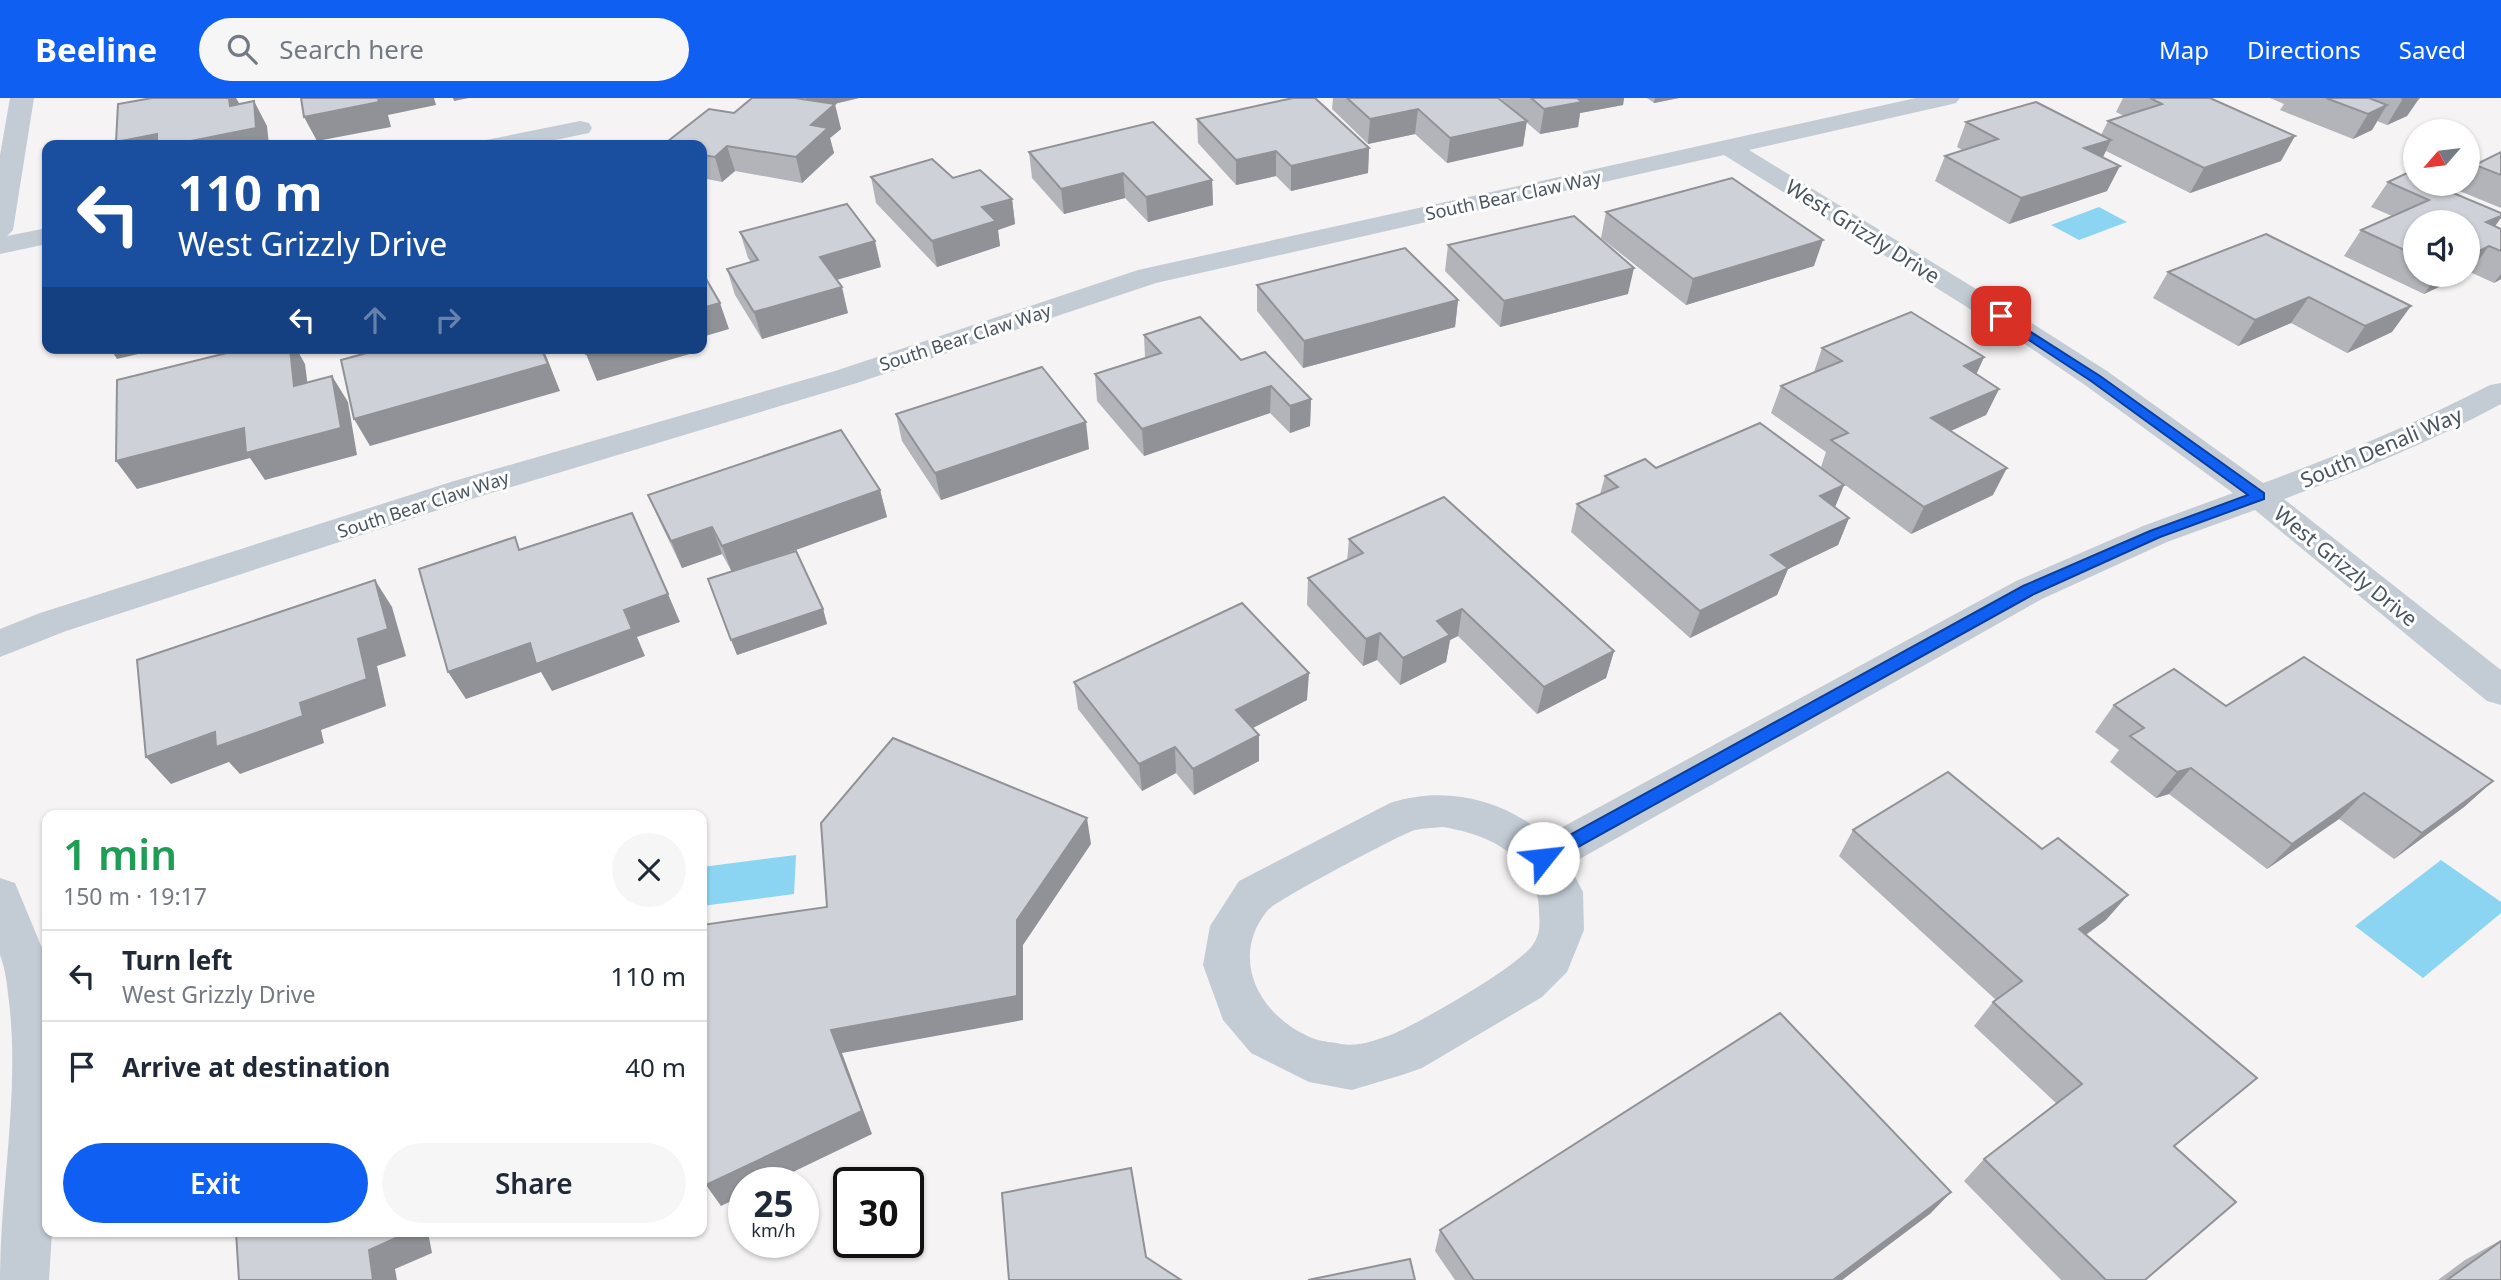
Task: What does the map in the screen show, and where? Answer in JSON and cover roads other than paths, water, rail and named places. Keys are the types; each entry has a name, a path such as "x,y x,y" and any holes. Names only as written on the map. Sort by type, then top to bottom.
{"street":[{"path":"0,230 22,98"},
{"name":"South Bear Claw Way","path":"0,644 53,622 453,494 846,377 1148,276 1948,98"},
{"path":"520,140 580,128"},
{"name":"West Grizzly Drive","path":"1730,148 2096,378 2259,496 2501,691"},
{"path":"0,246 42,237"},
{"name":"South Denali Way","path":"1543,858 2029,590 2155,534 2413,437 2501,392"},
{"path":"1443,810 1473,815 1512,831 1543,858 1561,892 1562,930 1552,958 1526,983 1405,1052 1352,1068 1309,1060 1268,1038 1239,1004 1226,965 1232,926 1254,894 1405,815 1443,810"},
{"path":"0,896 27,966 36,1031 35,1114 22,1280"}],"water":[{"path":"2099,207 2127,222 2079,240 2051,225"},
{"path":"796,855 794,894 707,905 707,866"},
{"path":"2441,860 2501,902 2501,913 2423,978 2355,926"}]}
